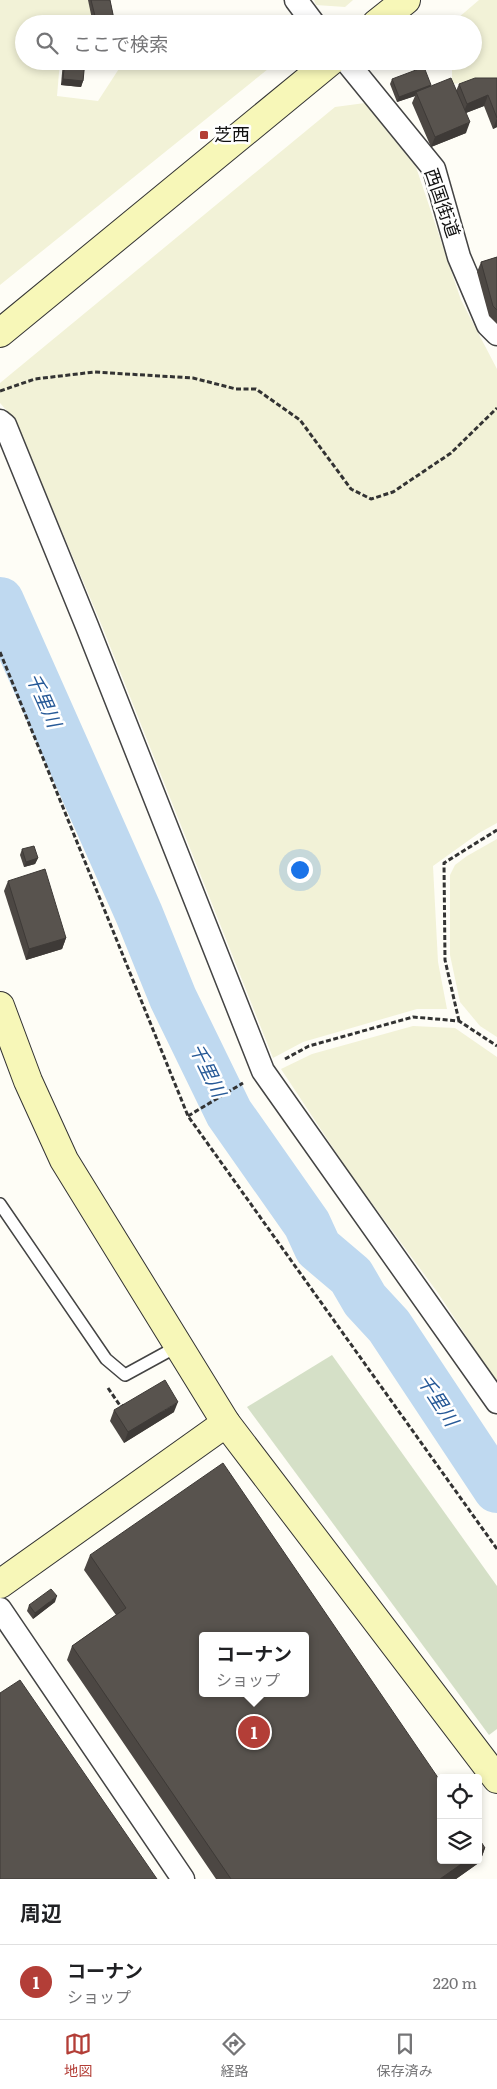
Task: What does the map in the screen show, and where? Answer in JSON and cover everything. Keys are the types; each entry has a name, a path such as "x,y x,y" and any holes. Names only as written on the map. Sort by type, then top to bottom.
{"street":[{"path":"296,0 307,15"},
{"path":"387,15 406,0"},
{"path":"9,326 320,70"},
{"name":"西国街道","path":"353,70 434,169 459,257 488,325 497,334"},
{"path":"0,421 5,425 80,608 263,1072 497,1402"},
{"path":"0,1006 28,1081 64,1160 226,1423 497,1779"},
{"path":"0,1584 226,1423"},
{"path":"0,1609 184,1879"}],"lane":[{"path":"0,1204 106,1360 125,1374 178,1346"}],"path":[{"path":"0,391 34,379 94,372 193,378 236,389 256,389 300,420 351,489 370,499 393,492 451,453 497,408"},
{"path":"0,652 188,1116 497,1549"},
{"path":"460,1021 445,960 444,863 497,830"},
{"path":"188,1116 309,1046 413,1017 460,1021 497,1046"}],"green space":[{"path":"0,0 92,0 95,15 15,15 15,70 59,70 57,96 98,101 118,70 267,70 0,285"},
{"path":"314,0 353,0 345,7 316,5"},
{"path":"479,0 497,0 497,79 452,84 452,70 482,70 482,15 462,15"},
{"path":"365,103 416,167 461,300 497,369 497,823 479,833 433,866 438,962 447,1009 417,1009 303,1042 273,1058 102,626 15,420 0,403 0,383 335,107"},
{"path":"497,839 497,1037 480,1026 460,1002 450,955 450,875 455,865"},
{"path":"413,1026 455,1028 497,1057 497,1383 438,1293 349,1172 281,1069 312,1054"},
{"path":"332,1355 497,1586 497,1729 489,1735 247,1407"}],"building":[{"path":"91,0 110,0 113,15 95,15"},
{"path":"64,70 84,70 83,81 63,79"},
{"path":"416,70 425,70 431,85 399,97 392,79"},
{"path":"451,78 470,122 435,137 416,92"},
{"path":"475,78 497,78 497,118 488,95 467,104 459,84"},
{"path":"497,257 497,310 493,306 481,262"},
{"path":"34,846 38,858 26,862 22,849"},
{"path":"45,869 66,938 29,949 8,881"},
{"path":"165,1380 178,1402 128,1432 114,1410"},
{"path":"223,1463 437,1776 437,1864 461,1864 440,1879 231,1879 72,1646 126,1608 90,1555"},
{"path":"51,1589 57,1596 35,1613 29,1605"},
{"path":"20,1680 157,1879 0,1879 0,1693"}],"waterway":[{"name":"千里川","path":"0,601 139,914 173,998 229,1113 307,1224 318,1248 351,1276 365,1300 389,1326 497,1489"}],"place":[{"name":"芝西","path":"204,135"},
{"name":"コーナン","path":"254,1732"}]}
